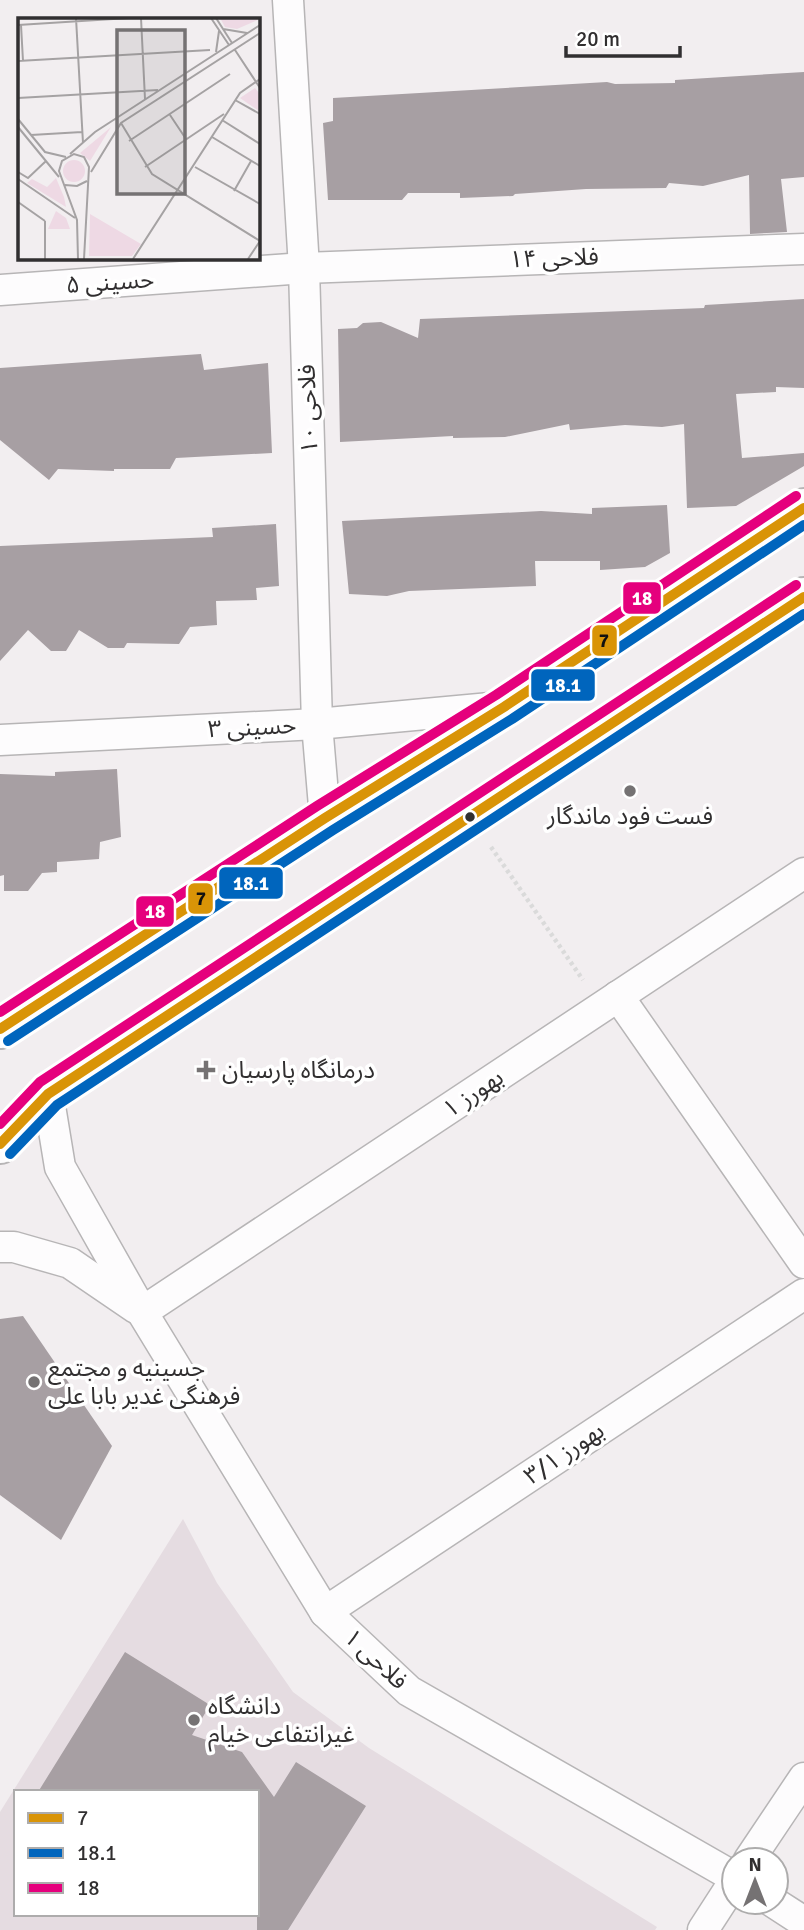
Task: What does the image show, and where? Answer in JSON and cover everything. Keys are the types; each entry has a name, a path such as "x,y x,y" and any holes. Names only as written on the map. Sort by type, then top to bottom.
{"main road":[{"path":"0,1029 325,818 504,707 804,508"},
{"path":"0,1144 48,1094 804,597"}],"street":[{"name":"فلاحی ۱۰","path":"288,0 304,268 317,724 325,818"},
{"name":"فلاحی ۱۴","path":"304,268 804,248"},
{"name":"حسینی ۵","path":"0,290 304,268"},
{"name":"حسینی ۳","path":"0,740 317,724 504,707"},
{"name":"بهورز ۱","path":"142,1312 804,873"},
{"path":"610,1001 804,1263"},
{"name":"فلاحی ۱","path":"48,1094 60,1167 142,1312 325,1612 409,1691 720,1872"},
{"name":"فلاحی ۱","path":"0,1247 13,1247 70,1263 142,1312"},
{"name":"بهورز ۳/۱","path":"325,1612 804,1294"},
{"path":"758,1846 804,1778"},
{"path":"704,1930 720,1903"}],"path":[{"path":"470,817 610,1001"}],"shaded area":[{"name":"دانشگاه غیرانتفاعی خیام","path":"183,1519 217,1583 293,1692 369,1748 657,1927 655,1930 0,1930 0,1812"}],"building":[{"path":"804,72 804,177 781,179 787,232 750,234 749,175 703,186 669,183 666,188 586,189 513,196 460,198 460,193 408,193 402,200 328,200 323,123 333,121 333,98 607,82 675,83 675,80"},
{"path":"804,299 804,388 776,387 776,392 736,394 742,458 804,453 804,466 736,506 687,508 684,424 662,427 625,425 570,430 569,424 505,437 453,436 340,442 338,329 381,322 418,338 420,319 704,308 705,305"},
{"path":"201,354 204,370 268,363 272,453 176,458 170,469 58,469 49,480 0,440 0,368"},
{"path":"667,505 670,553 645,567 600,570 600,561 535,561 536,586 409,591 387,596 349,594 342,521 541,511 592,514 592,508"},
{"path":"276,524 279,586 256,588 257,600 216,601 217,625 190,627 179,644 127,643 124,648 108,648 79,630 66,651 51,651 28,630 0,661 0,546 213,537 212,528"},
{"path":"117,769 121,837 100,842 99,859 57,862 57,872 42,873 28,891 4,891 4,875 0,876 0,774 55,776 55,772"},
{"name":"جسینیه و مجتمع فرهنگی غدیر بابا علی","path":"23,1316 112,1446 61,1540 0,1495 0,1319"},
{"path":"125,1652 210,1705 192,1735 242,1752 274,1797 296,1762 366,1806 288,1930 257,1930 259,1790 39,1790"}],"transit line":[{"name":"18","path":"0,1012 317,806 496,695 796,496"},
{"name":"7","path":"0,1029 325,818 504,707 804,508"},
{"name":"18.1","path":"8,1041 333,830 512,719 804,525"},
{"name":"18","path":"0,1124 40,1082 796,585"},
{"name":"7","path":"0,1144 48,1094 804,597"},
{"name":"18.1","path":"10,1154 57,1105 804,614"}],"place":[{"name":"فست فود ماندگار","path":"630,791"},
{"name":"درمانگاه پارسیان","path":"206,1070"},
{"name":"جسینیه و مجتمع فرهنگی غدیر بابا علی","path":"34,1382"},
{"name":"دانشگاه غیرانتفاعی خیام","path":"194,1720"}]}
